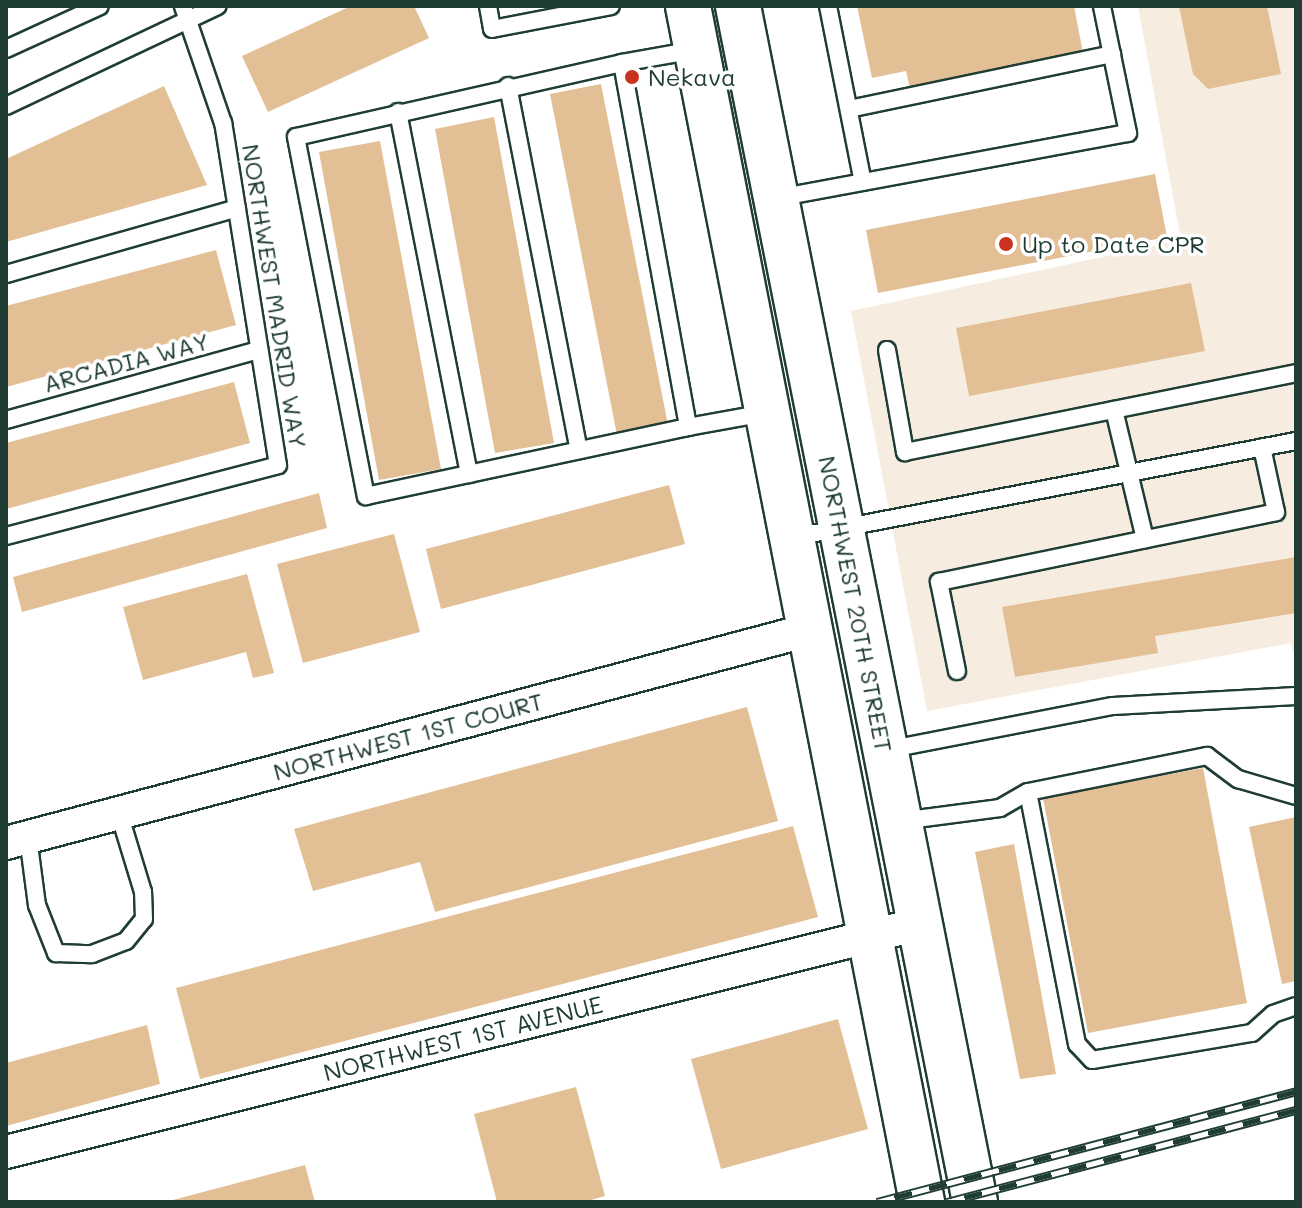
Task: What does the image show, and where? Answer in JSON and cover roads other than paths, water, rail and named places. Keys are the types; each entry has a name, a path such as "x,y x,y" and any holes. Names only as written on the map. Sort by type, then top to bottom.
{"street":[{"path":"688,6 922,1202"},
{"path":"697,50 741,23"},
{"name":"NORTHWEST 20TH STREET","path":"741,23 975,1202"},
{"name":"NORTHWEST 1ST COURT","path":"17,840 809,630"},
{"path":"820,685 865,738 885,750"},
{"name":"NORTHWEST 1ST AVENUE","path":"6,1152 919,924"}],"lane":[{"path":"6,49 100,6"},
{"path":"6,106 185,13 218,6"},
{"path":"488,6 492,29 611,6"},
{"path":"828,6 863,182"},
{"path":"776,198 1128,133 1102,6"},
{"name":"NORTHWEST MADRID WAY","path":"6,536 278,465 223,123 185,13"},
{"path":"697,50 508,86 296,137 366,496 767,412"},
{"path":"849,109 1112,54"},
{"path":"622,63 688,427"},
{"path":"508,86 579,450"},
{"path":"398,112 469,474"},
{"path":"6,274 237,208"},
{"name":"ARCADIA WAY","path":"6,420 259,350"},
{"path":"887,350 905,452 1296,373"},
{"path":"1114,410 1145,539"},
{"path":"791,538 1296,441"},
{"path":"957,671 939,582 1276,512 1262,447"},
{"path":"885,750 1113,706 1296,696"},
{"path":"899,821 1000,808 1028,792 1207,756 1238,779 1296,796"},
{"path":"1028,792 1077,1044 1092,1060 1252,1033 1273,1014 1296,1006"},
{"path":"17,840 56,953 92,954 126,941 144,919 143,892 119,813"}],"railway":[{"path":"877,1202 1296,1091"},
{"path":"947,1202 1296,1110"}],"place":[{"name":"Nekava","path":"632,77"},
{"name":"Up to Date CPR","path":"1006,244"}]}
